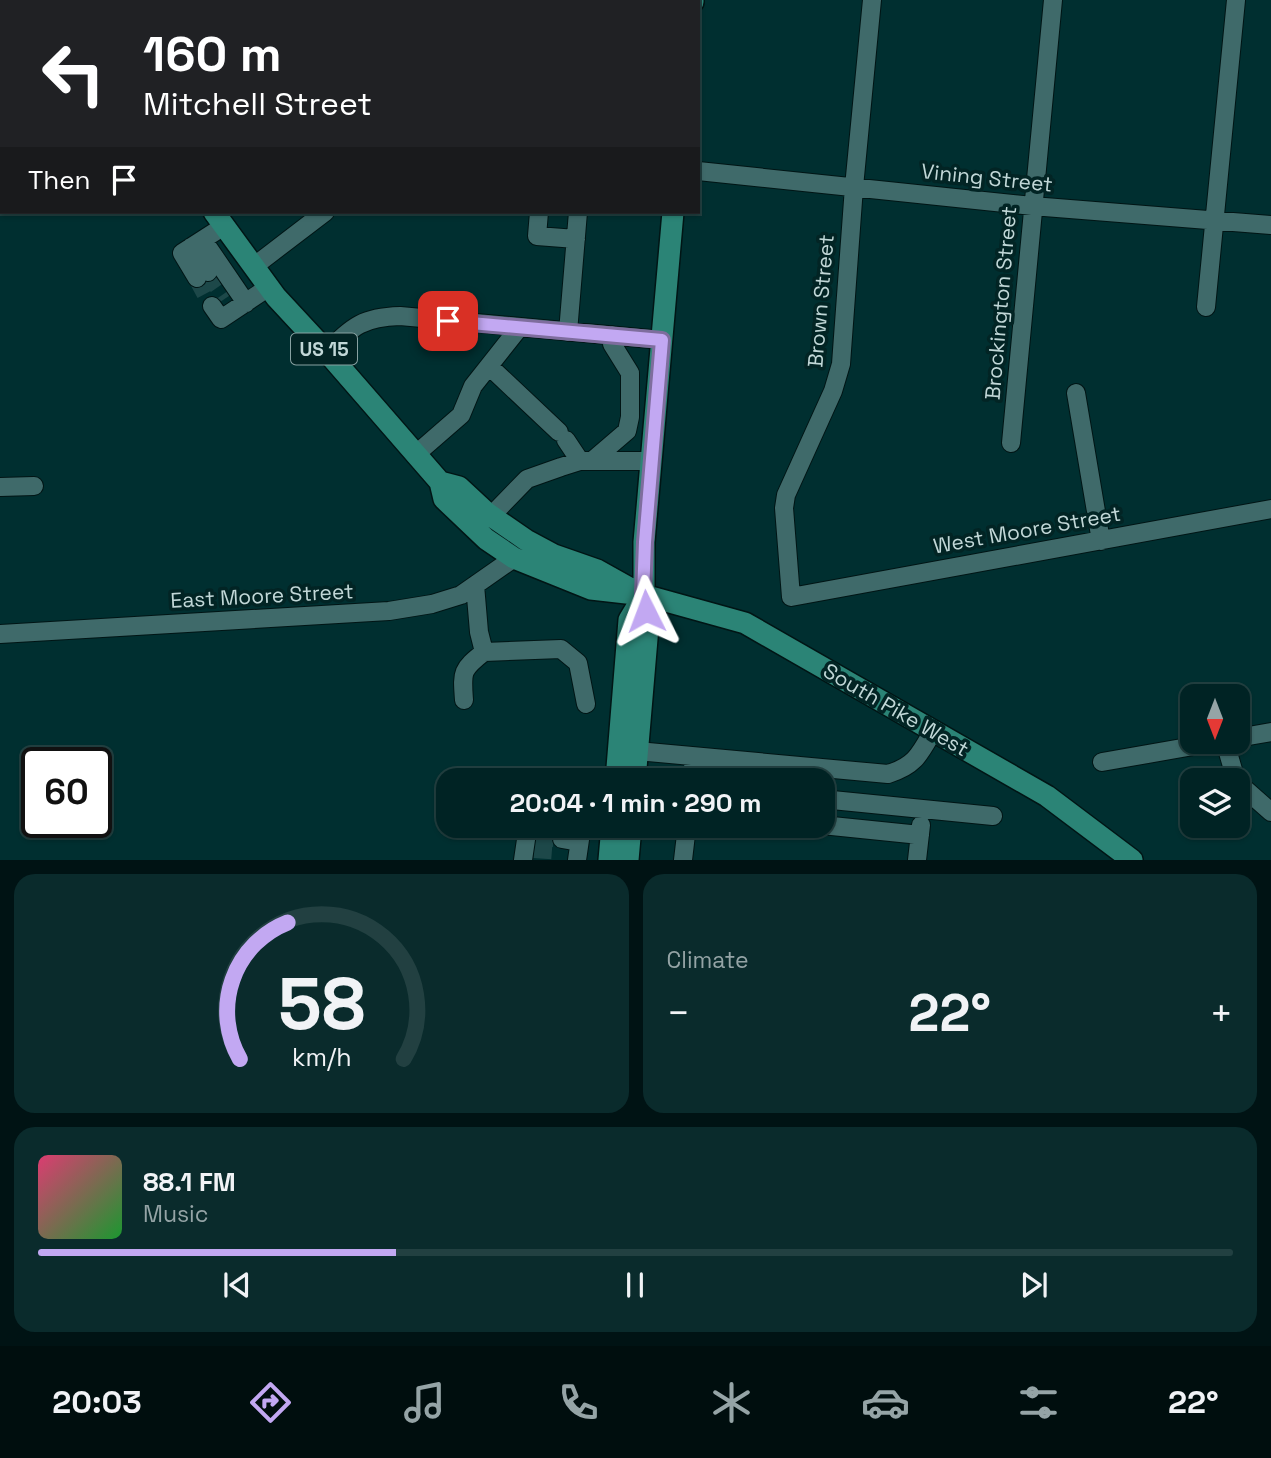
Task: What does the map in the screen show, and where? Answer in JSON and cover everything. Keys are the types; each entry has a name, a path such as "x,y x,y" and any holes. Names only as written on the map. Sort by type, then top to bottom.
{"main road":[{"path":"636,768 648,627 643,595 645,542 673,214"},
{"name":"US 15","path":"219,219 269,287 415,455 442,490"},
{"path":"442,490 459,487 491,516 526,540 554,555 597,570 643,595"},
{"path":"442,490 486,539 514,558 591,589 643,595"},
{"path":"617,768 629,620 643,595"},
{"name":"South Pike West","path":"643,595 745,623 1047,796 1132,859"},
{"path":"609,859 611,838"},
{"path":"628,859 630,838"}],"street":[{"name":"Brown Street","path":"791,597 784,508 786,495 838,374 843,347 854,187 872,0"},
{"name":"Brockington Street","path":"1011,443 1053,0"},
{"path":"1206,307 1236,0"},
{"name":"Vining Street","path":"700,172 1032,206 1271,226"},
{"path":"253,267 322,214"},
{"path":"539,214 537,236 576,239"},
{"path":"568,332 578,214"},
{"path":"202,275 182,254 197,244 219,219"},
{"path":"197,244 229,304 269,287"},
{"path":"327,352 357,324 400,316 662,340"},
{"path":"415,455 461,415 473,386 519,328"},
{"path":"586,461 627,431 630,417 630,373 612,344 612,335"},
{"path":"489,366 586,461"},
{"path":"1076,393 1101,541"},
{"path":"491,516 527,479 586,461 652,461"},
{"path":"0,487 34,486"},
{"name":"West Moore Street","path":"791,597 1271,509"},
{"name":"East Moore Street","path":"0,634 389,611 432,604 461,595 514,558"},
{"path":"475,585 479,632 484,652"},
{"path":"464,700 462,673 484,652 561,649 578,663 586,704"},
{"path":"637,751 888,774 910,765 918,758 933,731"},
{"path":"1250,736 1271,732"},
{"path":"1102,762 1180,748"},
{"path":"693,768 694,757"},
{"path":"746,768 747,762"},
{"path":"1250,796 1271,812"},
{"path":"835,800 993,817"},
{"path":"917,859 923,810"},
{"path":"835,826 920,835"},
{"path":"683,859 686,838"}],"tunnel":[{"path":"208,272 226,298"},
{"path":"197,278 212,306"},
{"path":"553,838 562,839"},
{"path":"534,849 560,851"}],"route":[{"path":"448,321 662,340 645,542 643,595 646,611"}]}
